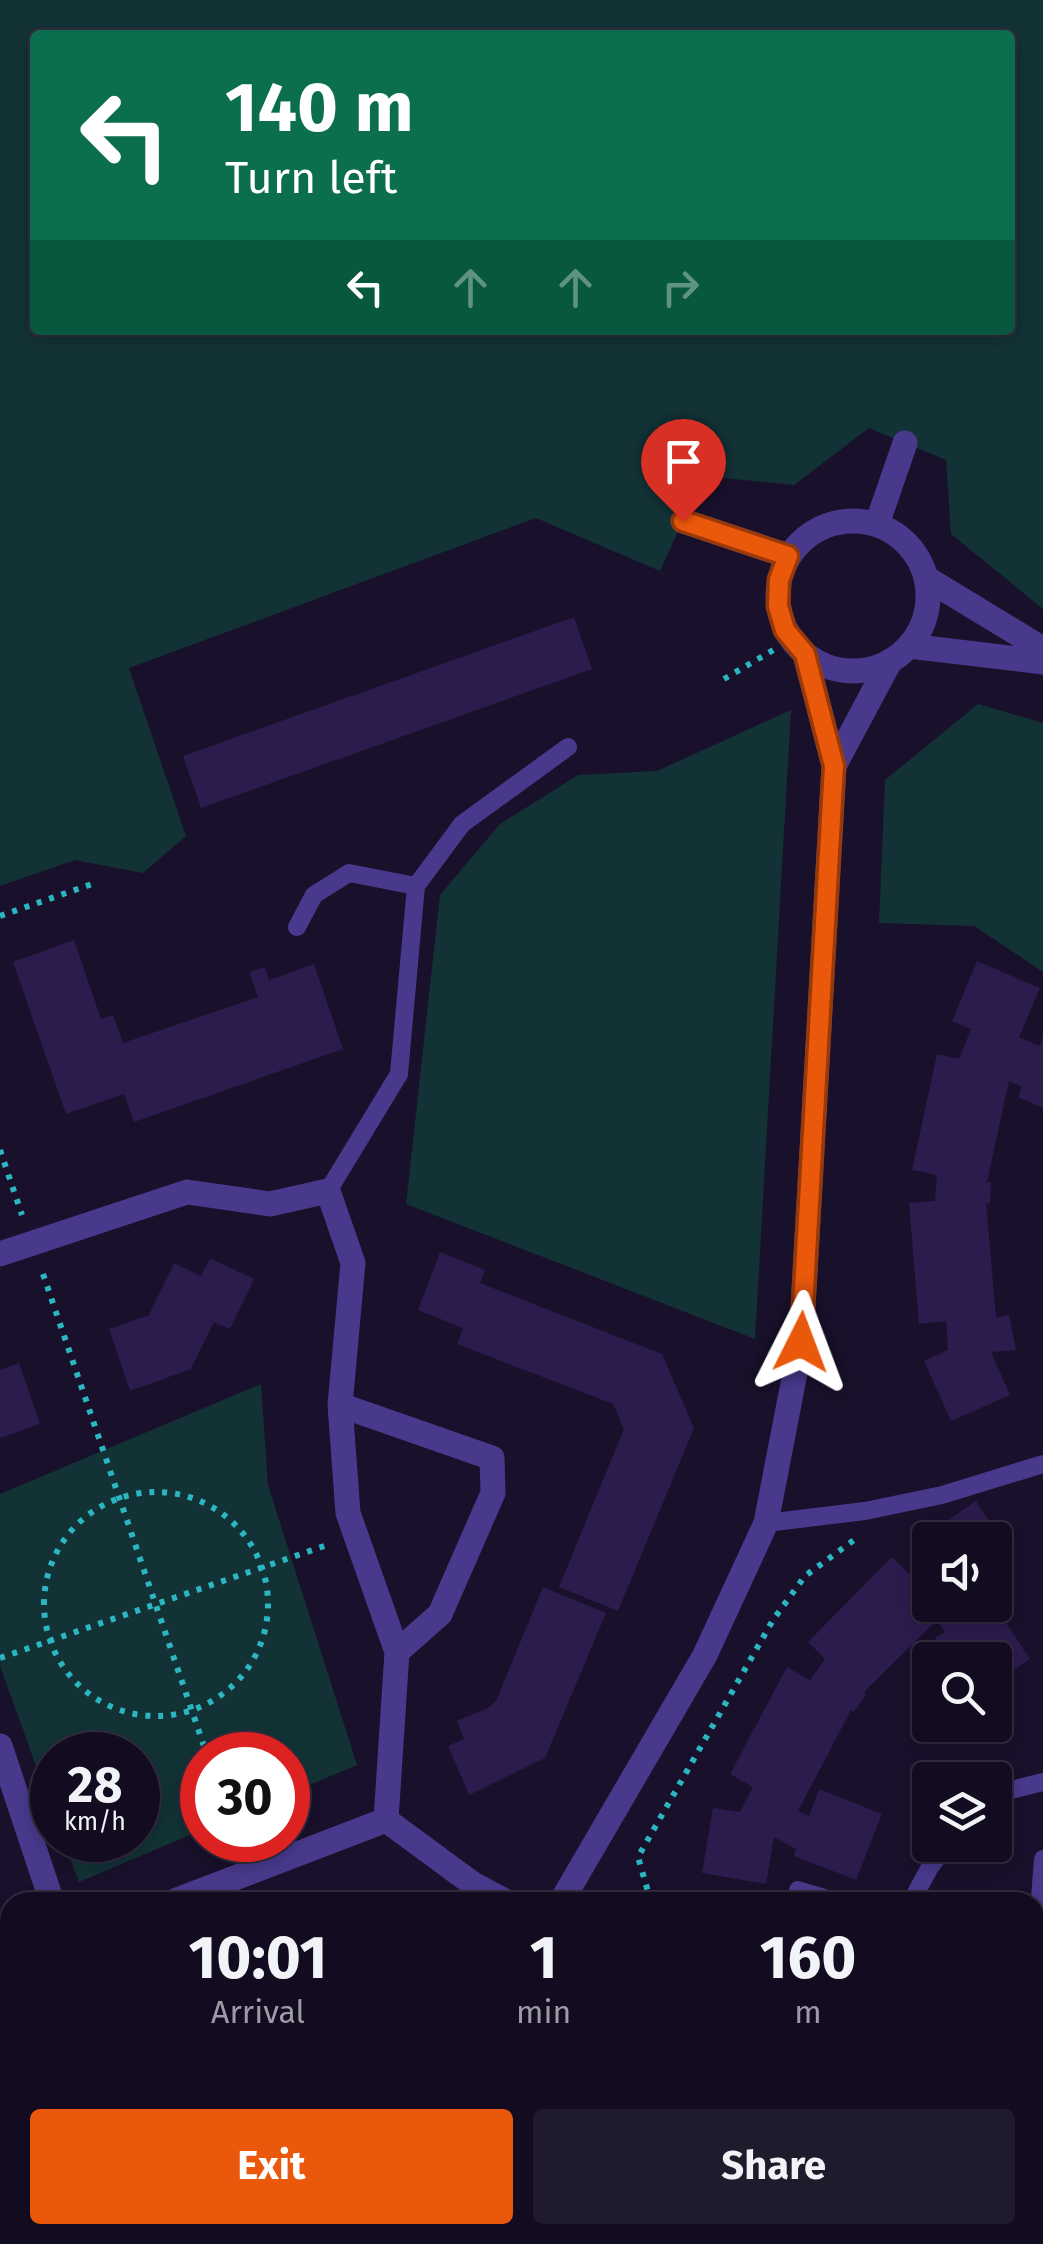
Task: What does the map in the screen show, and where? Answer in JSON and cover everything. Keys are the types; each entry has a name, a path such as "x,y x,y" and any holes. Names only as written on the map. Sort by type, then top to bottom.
{"street":[{"path":"876,524 905,443"},
{"path":"683,521 788,556"},
{"path":"834,766 900,654 922,626 928,604 926,578 916,555 899,536 876,524 852,521 827,525 805,538 788,556 779,580 778,606 785,630 820,664 845,671 869,670 900,654 1043,662"},
{"path":"926,578 1043,649"},
{"path":"567,1892 706,1655 766,1523 801,1342 834,766 799,647"},
{"path":"0,1254 187,1192 270,1204 328,1191 353,1263 340,1405 348,1513 397,1652 386,1820"},
{"path":"340,1405 492,1458 493,1493 440,1614 397,1652"},
{"path":"0,1746 49,1892"},
{"path":"198,1892 386,1820"},
{"path":"386,1820 488,1892"}],"lane":[{"path":"328,1191 399,1074 416,886 462,824 568,747"},
{"path":"296,926 314,895 349,873 416,886"},
{"path":"766,1523 865,1511 942,1495 1043,1464"},
{"path":"1012,1790 1043,1782"},
{"path":"1040,1892 1043,1858"},
{"path":"917,1892 934,1862"},
{"path":"798,1890 805,1892"}],"path":[{"path":"724,679 799,647"},
{"path":"0,916 95,883"},
{"path":"0,1150 200,1732"},
{"path":"163,1491 206,1502 241,1529 262,1567 268,1610 258,1654 231,1689 192,1711 149,1717 106,1706 71,1679 49,1641 42,1597 54,1554 81,1519 119,1497 163,1491"},
{"path":"648,1892 638,1856 774,1620 805,1576 853,1543 865,1511"},
{"path":"0,1658 356,1535"}],"green space":[{"path":"0,0 1043,0 1043,609 951,534 946,460 869,428 794,485 703,476 660,571 536,518 129,668 186,836 143,873 75,860 0,886"},
{"path":"978,704 1043,723 1043,972 974,926 879,923 885,780"},
{"path":"791,710 755,1339 406,1204 440,895 500,824 578,775 657,771"},
{"path":"261,1384 268,1485 357,1765 310,1785 310,1732 180,1732 180,1839 160,1848 160,1732 30,1732 30,1749 0,1666 0,1494"},
{"path":"71,1862 126,1862 79,1882"}],"building":[{"path":"574,617 592,669 201,808 183,756"},
{"path":"74,940 101,1019 113,1015 123,1043 258,997 249,972 265,967 269,980 314,964 343,1049 134,1122 124,1094 66,1114 13,962"},
{"path":"977,961 1040,988 1019,1037 1039,1046 1043,1036 1043,1108 1018,1097 1022,1087 1009,1081 987,1182 991,1182 990,1204 986,1203 996,1317 1009,1315 1016,1350 991,1352 1010,1395 951,1421 924,1361 948,1350 946,1321 919,1324 909,1203 935,1201 937,1175 912,1170 937,1054 959,1059 971,1029 952,1021"},
{"path":"440,1252 485,1270 480,1283 662,1354 694,1428 618,1611 559,1587 624,1429 613,1404 457,1344 463,1328 418,1310"},
{"path":"210,1258 254,1279 230,1329 214,1322 191,1369 130,1391 109,1329 149,1315 174,1263 201,1276"},
{"path":"19,1363 40,1424 0,1438 0,1370"},
{"path":"976,1501 990,1522 946,1522"},
{"path":"892,1557 908,1573 912,1570 912,1622 935,1622 864,1692 866,1695 854,1712 851,1710 798,1811 809,1816 819,1789 882,1814 856,1880 794,1856 796,1849 774,1837 766,1884 702,1873 713,1808 740,1812 753,1787 730,1774 787,1667 810,1680 825,1659 808,1642"},
{"path":"543,1587 606,1613 545,1758 469,1795 448,1746 464,1739 457,1721 496,1701"},
{"path":"938,1622 1005,1622 1030,1659 1012,1671 1012,1642 938,1642 935,1638 945,1632"}],"route":[{"path":"683,521 788,556 779,580 778,606 785,630 805,654 834,766 801,1342"}]}
